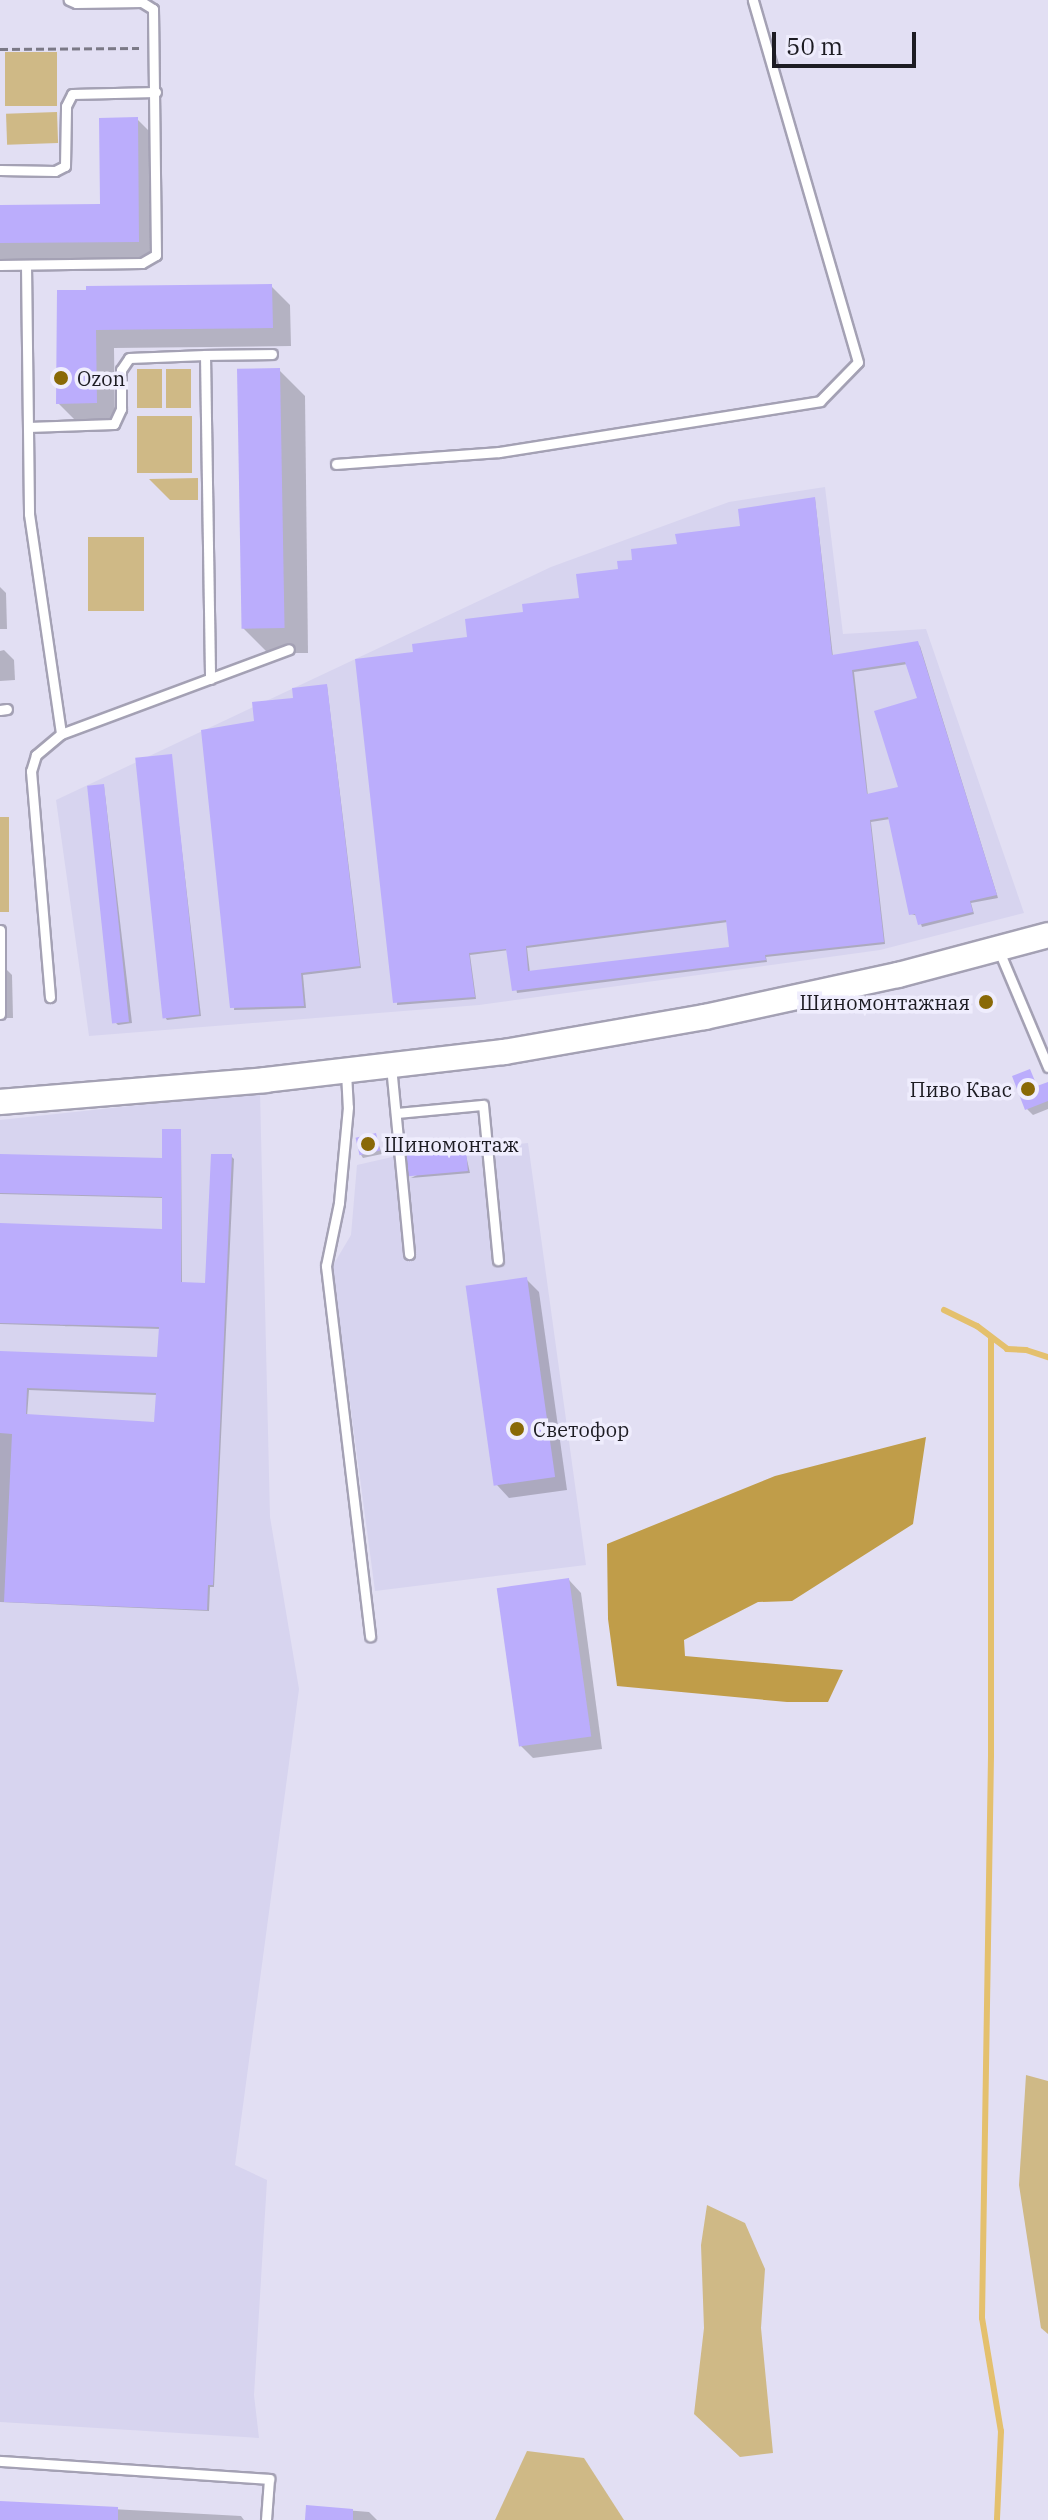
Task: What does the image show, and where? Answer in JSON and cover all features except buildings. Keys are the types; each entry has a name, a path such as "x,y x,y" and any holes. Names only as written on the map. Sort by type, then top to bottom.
{"main road":[{"path":"0,1102 345,1071 504,1052 705,1017 898,975 1048,935"}],"lane":[{"path":"0,265 142,263 156,255 155,15 149,4 69,0"},
{"path":"336,464 499,452 820,401 858,362 753,0"},
{"path":"0,170 55,171 65,166 66,106 72,94 156,92"},
{"path":"26,265 29,514 61,734"},
{"path":"28,427 114,424 120,419 121,370 129,358 272,354"},
{"path":"205,355 210,679"},
{"path":"50,997 31,771 36,755 61,734 289,649"},
{"path":"0,930 0,1014"},
{"path":"998,949 1048,1067"},
{"path":"391,1066 409,1254"},
{"path":"345,1071 348,1107 339,1203 326,1266 370,1636"},
{"path":"396,1113 483,1105 498,1260"},
{"path":"0,2461 269,2479 266,2520"}],"path":[{"path":"0,49 155,48"}],"shaded area":[{"path":"5,52 57,52 57,106 5,106"},
{"path":"57,112 58,143 7,145 6,114"},
{"path":"137,369 162,369 162,408 137,408"},
{"path":"166,369 191,369 191,408 166,408"},
{"path":"137,416 192,416 192,473 137,473"},
{"path":"198,478 198,500 170,500 149,479"},
{"path":"825,487 843,634 926,629 1024,913 880,950 479,1005 89,1036 56,800 551,567 729,502"},
{"path":"88,537 144,537 144,611 88,611"},
{"path":"0,817 9,817 9,912 0,912"},
{"path":"260,1092 270,1517 299,1689 235,2165 267,2180 254,2395 259,2438 0,2422 0,1120"},
{"path":"528,1143 586,1565 375,1591 332,1267 351,1235 357,1165 401,1155"},
{"path":"926,1437 913,1524 792,1601 758,1602 684,1640 685,1656 843,1670 828,1702 787,1702 617,1686 608,1619 607,1544 775,1476"},
{"path":"1026,2075 1048,2081 1048,2334 1041,2328 1019,2185"},
{"path":"707,2205 745,2223 765,2269 761,2328 773,2453 740,2457 694,2414 704,2328 701,2245"},
{"path":"527,2451 584,2458 624,2520 495,2520"}],"waterway":[{"path":"944,1310 977,1326 1007,1349 1026,1350 1048,1357"},
{"path":"991,1338 991,1756 982,2318 1001,2431 997,2520"}],"place":[{"name":"Ozon","path":"61,378"},
{"name":"Шиномонтажная","path":"986,1002"},
{"name":"Пиво Квас","path":"1028,1089"},
{"name":"Шиномонтаж","path":"368,1144"},
{"name":"Светофор","path":"517,1429"}]}
